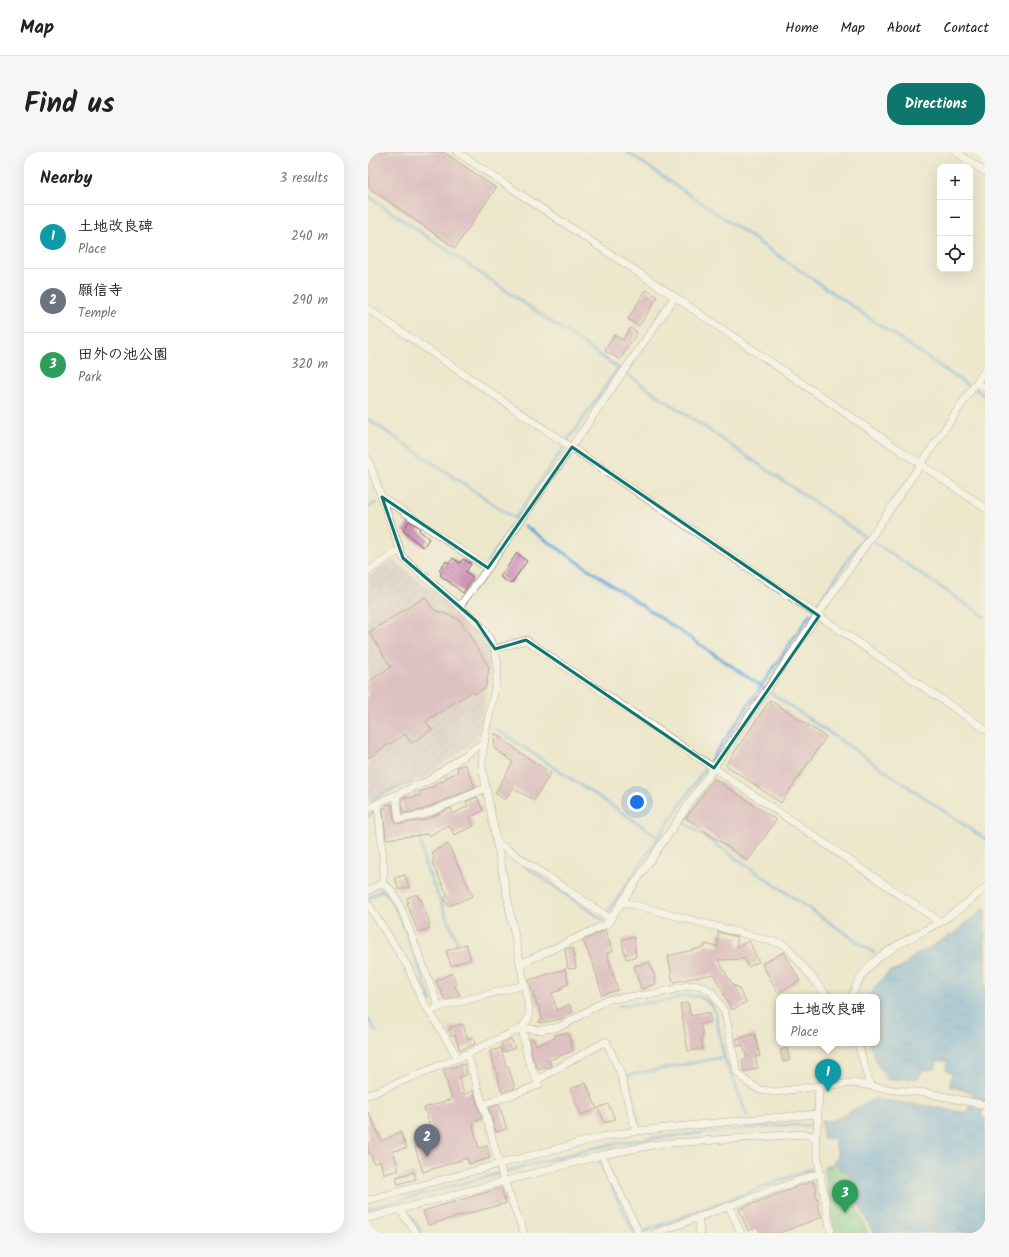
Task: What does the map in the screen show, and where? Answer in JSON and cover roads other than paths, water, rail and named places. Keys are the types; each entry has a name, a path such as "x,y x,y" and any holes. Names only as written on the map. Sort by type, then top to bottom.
{"street":[{"path":"457,152 675,297 985,508"},
{"path":"956,152 985,172"},
{"path":"459,607 488,568 675,297"},
{"path":"368,308 985,729"},
{"path":"520,964 607,924 611,919 819,616 985,370"},
{"path":"976,383 985,388"},
{"path":"368,459 403,558 484,630 494,649 497,660 497,674 482,759 496,842 529,1009 529,1017 522,1028 528,1060 539,1085 483,1105"},
{"path":"382,497 488,568"},
{"path":"368,571 400,550"},
{"path":"494,649 526,640 940,922"},
{"path":"368,809 428,781 485,740"},
{"path":"396,795 399,819 423,815 486,788"},
{"path":"378,804 384,871 382,883"},
{"path":"496,842 611,919"},
{"path":"368,891 382,883"},
{"path":"382,883 391,890 399,903 439,1007"},
{"path":"853,994 854,988 864,971 873,961 940,922 970,901 985,888"},
{"path":"622,902 783,944 788,948 826,994"},
{"path":"368,904 408,967 421,998 458,1058"},
{"path":"430,1012 439,1007 524,985"},
{"path":"368,1095 458,1058 522,1028 540,1030 555,1028 566,1024 604,1001 659,993 687,986 698,985 703,986 712,992 725,1013 737,1072 747,1082 760,1090 775,1092 855,1083 893,1090 927,1093 985,1105"},
{"path":"537,1080 606,1042 620,1072 636,1131"},
{"path":"859,1046 870,1085"},
{"path":"467,1054 504,1180 524,1233"},
{"path":"819,1086 816,1134 820,1173 831,1233"},
{"path":"368,1200 602,1137 636,1131 746,1120 818,1116"},
{"path":"368,1218 504,1180 602,1155 658,1144 816,1134"},
{"path":"602,1155 639,1233"},
{"path":"656,1233 820,1173"},
{"path":"729,1206 741,1233"},
{"path":"400,1210 416,1233"},
{"path":"698,1217 700,1233"}],"water":[{"path":"985,907 985,1102 981,1116 985,1119 985,1232 873,1233 854,1195 851,1178 845,1171 834,1164 835,1159 838,1158 834,1138 824,1140 821,1121 834,1120 874,1099 922,1105 967,1113 972,1093 950,1086 952,1073 946,1070 947,1061 937,1061 935,1069 923,1070 918,1078 888,1080 877,1063 870,1046 880,1046 880,994 872,994 875,987 889,971 899,969 913,957 957,931"}],"waterway":[{"path":"627,152 969,386"},
{"path":"368,196 620,369"},
{"path":"568,440 618,368"},
{"path":"628,375 867,538"},
{"path":"976,390 985,396"},
{"path":"368,419 517,520"},
{"path":"515,518 564,447"},
{"path":"368,507 376,503"},
{"path":"488,561 516,520"},
{"path":"525,526 764,688"},
{"path":"815,608 864,536"},
{"path":"874,542 985,617"},
{"path":"711,760 810,614"},
{"path":"771,693 985,839"},
{"path":"496,729 659,837"},
{"path":"608,912 706,767"},
{"path":"372,800 379,795 412,782"},
{"path":"415,790 416,799"},
{"path":"368,816 373,813 373,811"},
{"path":"682,821 874,953"},
{"path":"420,832 424,862 458,944"},
{"path":"512,857 603,920"},
{"path":"369,898 382,890 386,893 401,918 431,1001"},
{"path":"617,1006 666,1001 684,996 697,996 704,999 711,1005 715,1012 724,1057 747,1116"},
{"path":"368,1019 376,1031"},
{"path":"639,1125 627,1077 629,1075 724,1057"},
{"path":"368,1209 593,1148 644,1139 783,1125 817,1126"},
{"path":"598,1158 634,1233"},
{"path":"825,1166 838,1164"},
{"path":"645,1231 814,1168"},
{"path":"407,1211 422,1233"},
{"path":"703,1220 704,1233"}],"place":[{"name":"土地改良碑","path":"828,1092"},
{"name":"願信寺","path":"427,1157"},
{"name":"田外の池公園","path":"845,1213"}]}
